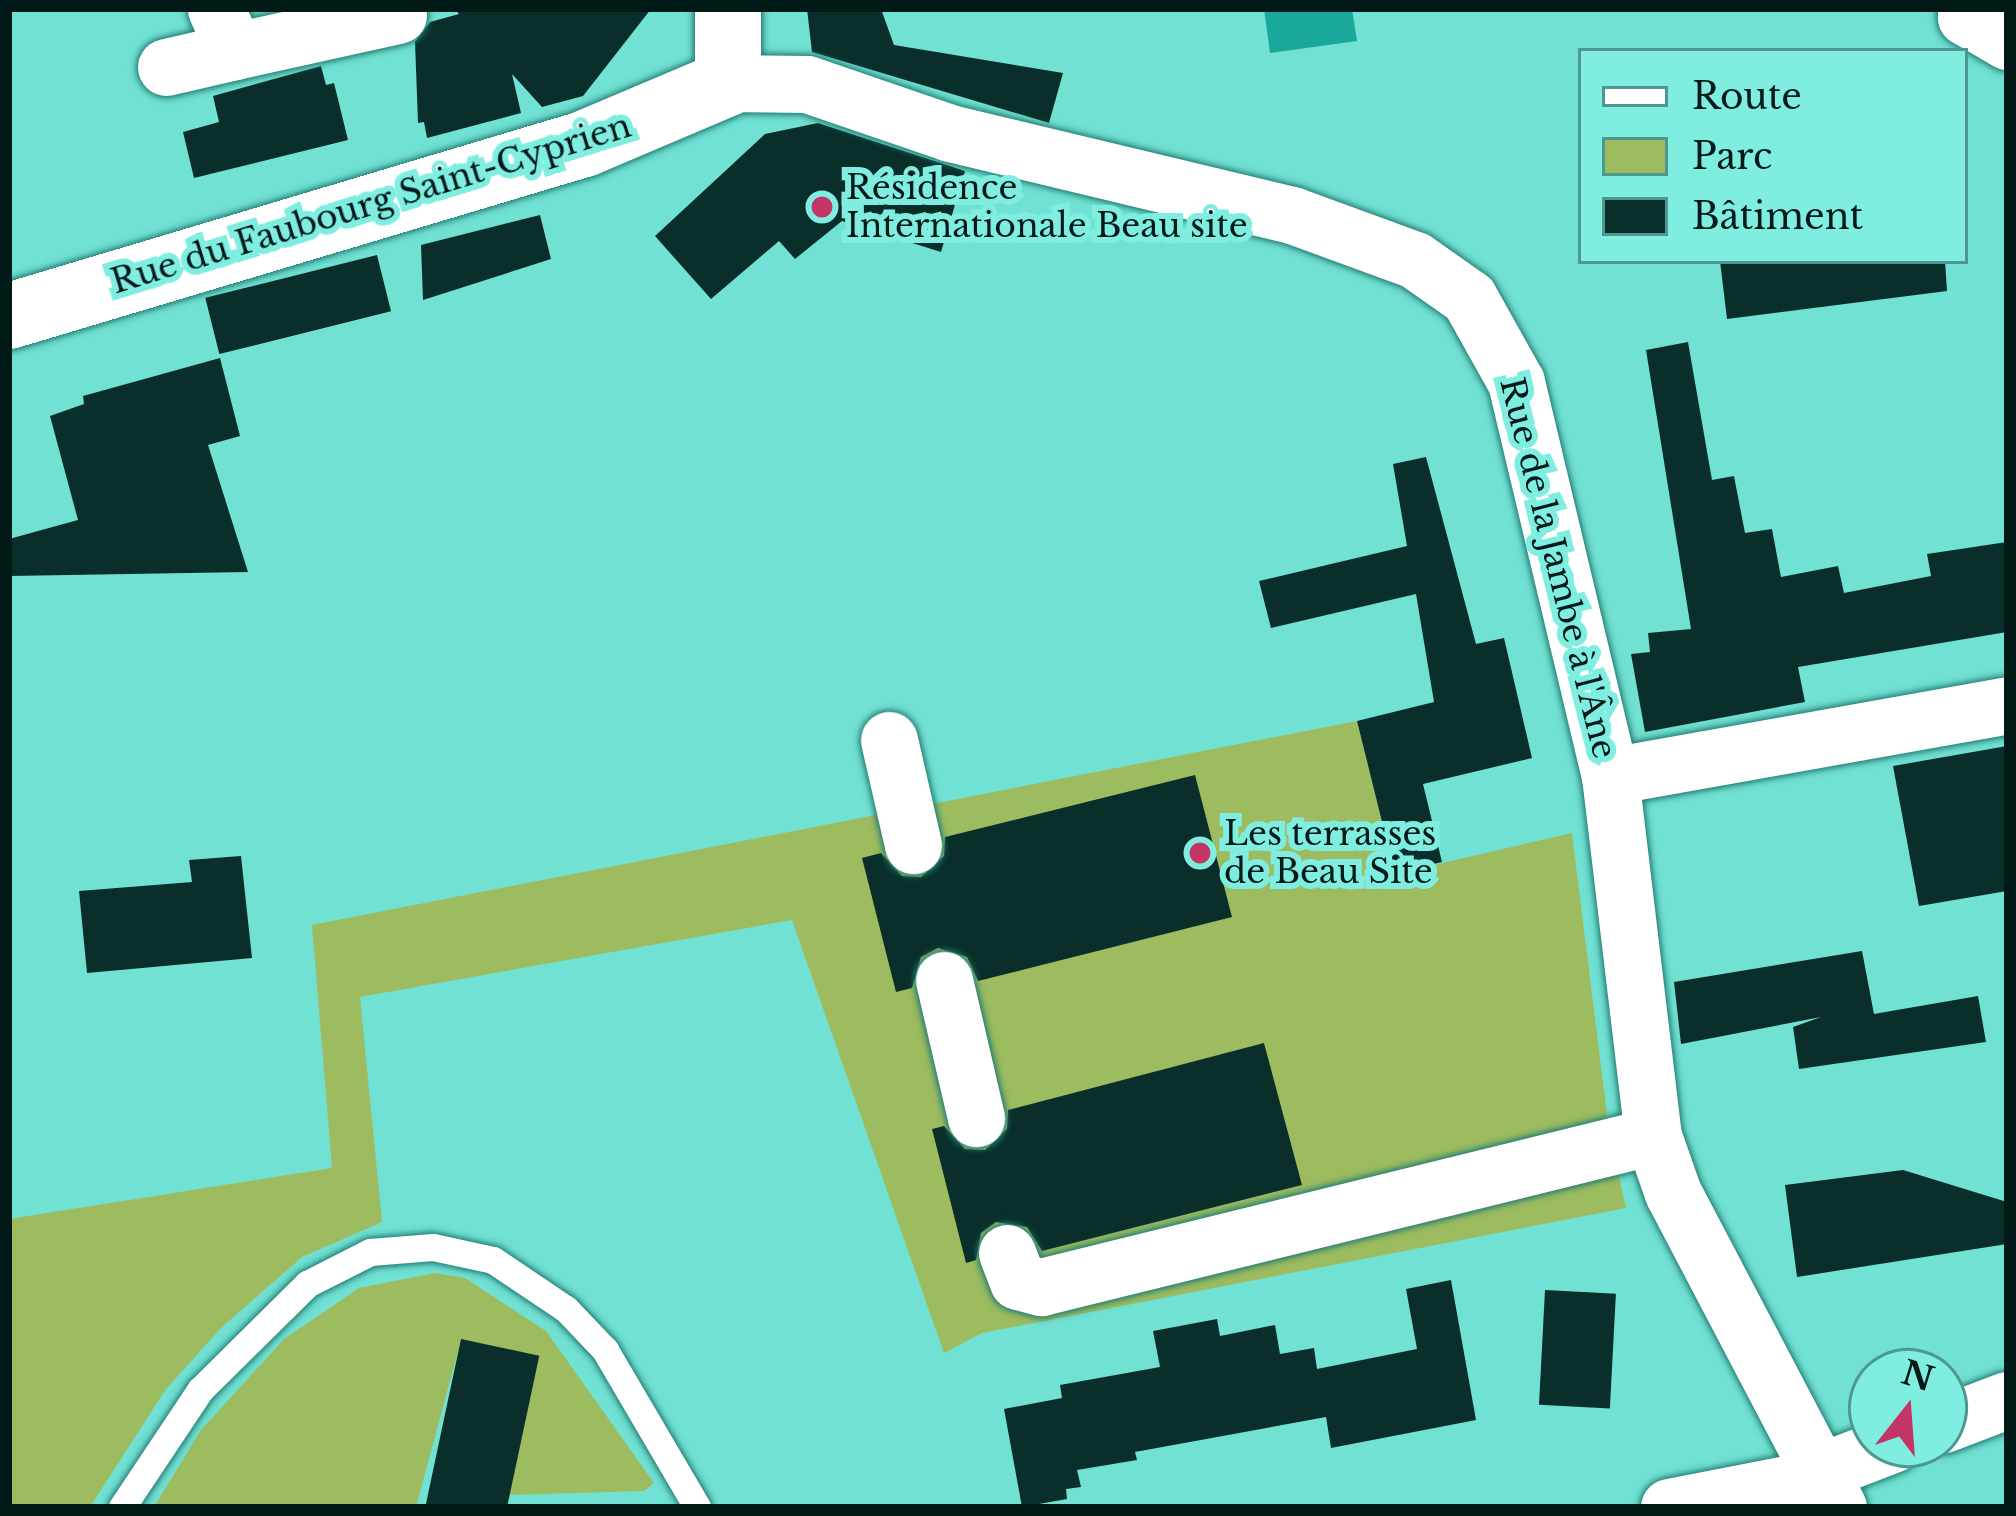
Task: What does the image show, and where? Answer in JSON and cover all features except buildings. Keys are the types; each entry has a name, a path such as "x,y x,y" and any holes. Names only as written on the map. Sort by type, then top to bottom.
{"street":[{"path":"728,9 728,82"},
{"path":"1966,9 1966,17 2007,41"},
{"path":"166,67 225,30 398,15"},
{"name":"Rue du Faubourg Saint-Cyprien","path":"9,316 584,144 728,82"},
{"name":"Rue de la Jambe à l'Âne","path":"728,82 807,84 950,133 1292,215 1415,260 1469,298 1516,382 1610,776 1653,1136 1673,1193 1829,1489"},
{"path":"1610,776 2007,705"},
{"path":"889,740 913,845"},
{"path":"944,980 976,1118"},
{"path":"1007,1252 1018,1281 1041,1288 1653,1136"},
{"path":"1968,1415 2007,1400"},
{"path":"1669,1507 1829,1489 1858,1468"}],"lane":[{"path":"122,1507 200,1390 307,1284 370,1252 433,1247 508,1267 566,1309 605,1349 697,1507"}],"green space":[{"path":"1357,721 1395,874 1572,833 1610,1138 1626,1208 982,1333 944,1353 792,920 360,997 382,1222 302,1257 221,1328 166,1389 90,1507 9,1507 9,1219 332,1168 312,925"},
{"path":"435,1273 465,1278 546,1331 654,1483 644,1491 505,1495 461,1340 416,1507 154,1507 201,1430 284,1339 359,1288"}],"water":[{"path":"1264,9 1352,9 1357,41 1270,53"}],"place":[{"name":"Résidence Internationale Beau site","path":"822,207"},
{"name":"Les terrasses de Beau Site","path":"1200,853"}]}
